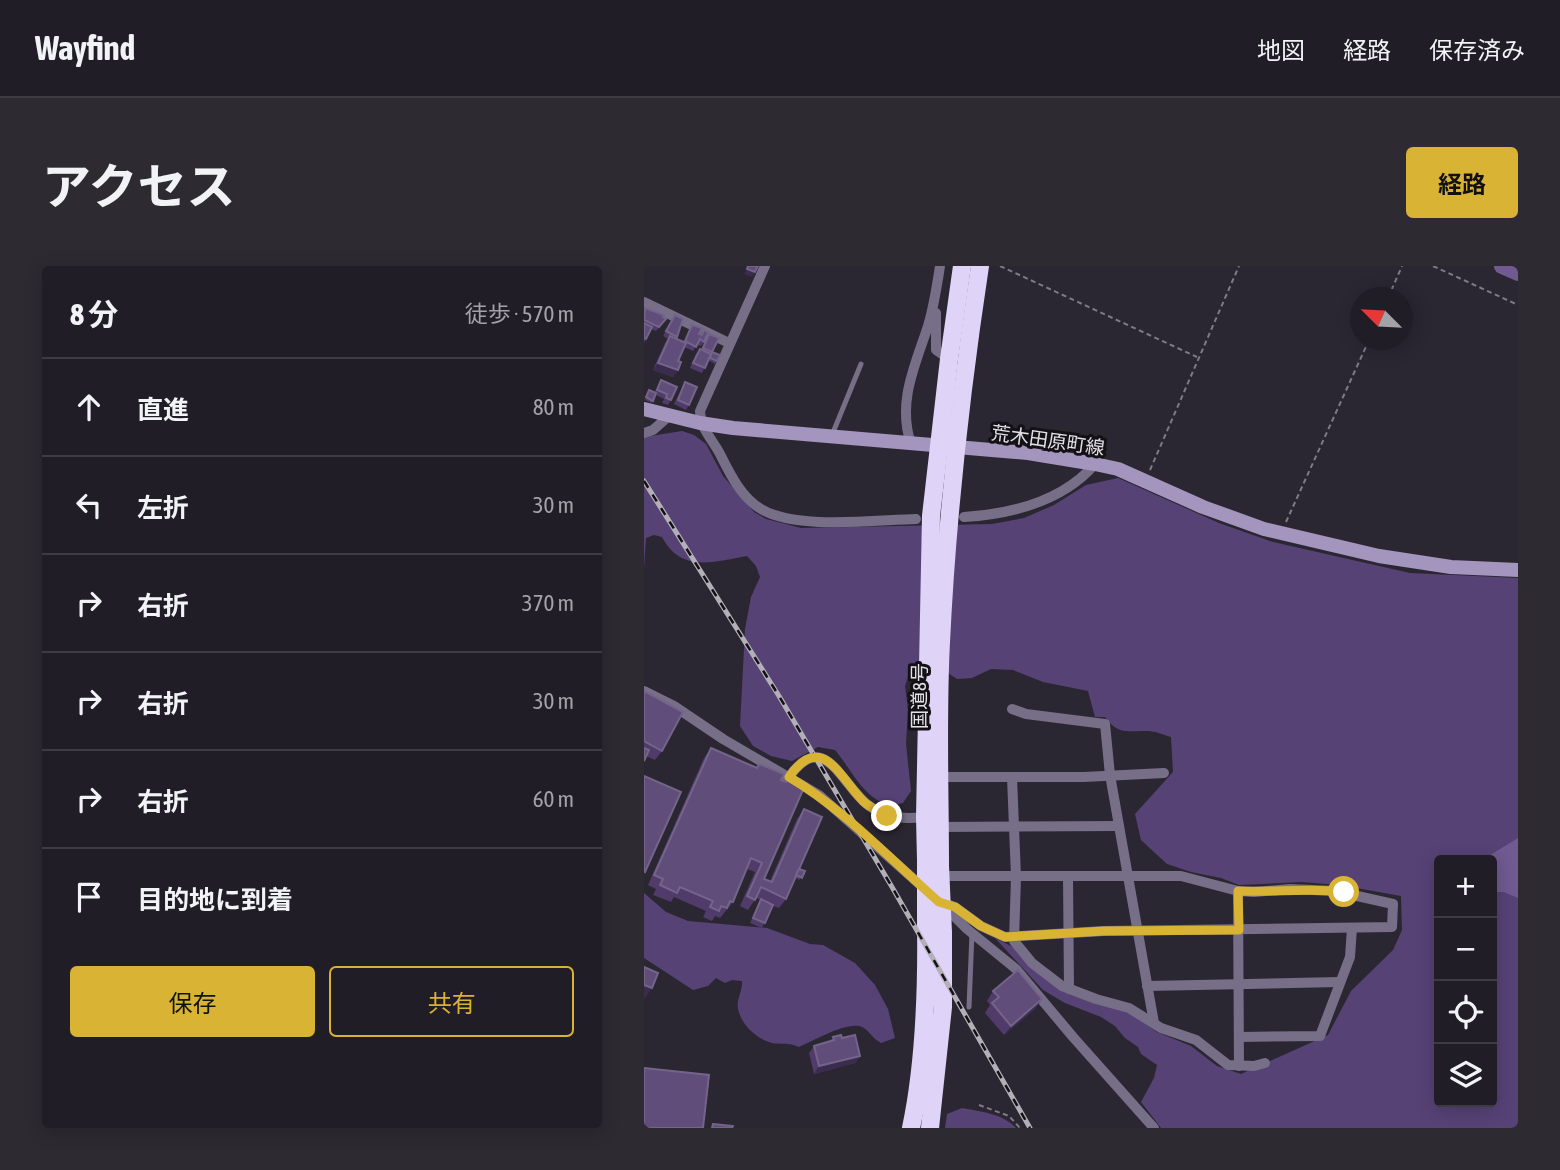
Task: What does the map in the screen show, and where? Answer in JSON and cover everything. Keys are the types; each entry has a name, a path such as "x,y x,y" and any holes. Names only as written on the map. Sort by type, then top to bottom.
{"highway":[{"name":"国道8号","path":"933,822 939,777 940,644 949,359 962,266"},
{"name":"国道8号","path":"930,1128 943,1007 943,933 933,822 928,599 931,516 947,446 980,266"},
{"name":"国道8号","path":"911,1128 919,1080 927,978 926,922 936,868"}],"main road":[{"name":"荒木田原町線","path":"644,409 700,423 831,438 1028,453 1095,464 1118,469 1203,507 1264,530 1451,568 1518,570"}],"street":[{"path":"765,266 700,411 700,423 719,452 730,476 759,508 788,520 916,519"},
{"path":"911,444 905,427 905,401 935,299 940,266"},
{"path":"935,299 936,350 949,359"},
{"path":"644,302 729,343"},
{"path":"644,433 653,430 670,415"},
{"path":"964,517 1019,510 1083,477 1095,464"},
{"path":"644,691 674,706 723,739 819,795 848,818 972,933 1016,969 1154,1128"},
{"path":"1012,709 1105,723 1110,775 1154,1023"},
{"path":"789,777 805,759 823,758 869,806 887,816 901,819 1012,826 1119,826"},
{"path":"939,777 1164,773"},
{"path":"1012,777 1016,877 1014,941 1032,963 1069,989 1129,1008 1161,1028 1196,1040 1221,1062 1239,1066 1265,1063"},
{"path":"936,868 1016,877 1181,876 1238,891 1335,891 1392,904 1392,927 1137,930 1005,937 981,926 955,907 939,902"},
{"path":"1068,877 1069,989"},
{"path":"1238,891 1239,1066"},
{"path":"1239,1037 1320,1036 1350,957 1352,928"},
{"path":"1147,986 1339,982"}],"lane":[{"path":"831,438 861,364"},
{"path":"969,1007 972,933"}],"path":[{"path":"1000,266 1198,358"},
{"path":"1146,481 1239,266"},
{"path":"1393,287 1402,266"},
{"path":"1433,266 1518,305"},
{"path":"1281,533 1364,350"},
{"path":"979,1105 1009,1116 1020,1128"}],"shaded area":[{"path":"682,431 694,435 706,444 723,476 754,512 766,519 801,528 992,524 1024,518 1054,505 1086,485 1118,478 1219,523 1273,542 1410,573 1518,578 1518,1128 1161,1128 1141,1102 1154,1078 1157,1065 1141,1054 1138,1047 1125,1038 1115,1026 1043,990 995,938 1013,947 1043,977 1127,1011 1157,1032 1191,1046 1217,1066 1241,1074 1328,1035 1351,991 1393,950 1402,930 1401,896 1340,885 1301,882 1239,885 1167,864 1141,840 1135,814 1173,772 1171,737 1151,731 1119,730 1105,717 1095,717 1088,691 1043,682 1013,670 991,669 972,678 957,679 939,667 910,671 905,686 908,709 906,744 911,791 903,803 881,802 872,796 835,750 818,747 792,761 771,756 753,746 740,726 745,629 751,597 760,577 756,566 747,556 710,562 688,560 679,556 662,537 654,535 646,538 644,568 644,437"},
{"path":"1518,838 1518,898 1497,892 1497,855 1490,855"},
{"path":"644,893 666,912 688,921 767,928 810,944 823,945 855,963 875,985 888,1009 895,1038 881,1043 864,1028 850,1026 799,1047 772,1043 760,1038 740,1015 738,1006 742,981 732,980 725,983 716,978 708,986 693,990 644,958"},
{"path":"962,1108 998,1116 1016,1128 945,1128 947,1114"}],"building":[{"path":"748,266 758,266 755,272 747,269"},
{"path":"645,308 664,315 666,319 659,327 644,320"},
{"path":"675,315 683,319 677,337 666,331"},
{"path":"644,323 652,327 646,339 644,338"},
{"path":"692,325 702,328 699,334 702,335 704,330 708,332 704,342 700,339 696,347 685,341"},
{"path":"709,334 719,338 712,352 703,348"},
{"path":"670,336 686,343 678,361 681,362 678,370 658,363"},
{"path":"700,349 711,354 705,368 693,363"},
{"path":"712,352 720,355 717,361 710,358"},
{"path":"661,380 677,387 671,400 666,398 667,394 657,390"},
{"path":"685,382 697,387 689,405 678,400"},
{"path":"649,390 656,393 653,401 646,397"},
{"path":"644,691 683,712 662,751 644,741"},
{"path":"644,748 649,750 644,761"},
{"path":"711,748 757,768 759,764 784,774 781,780 786,782 789,776 806,783 764,879 772,882 804,809 822,817 786,899 761,887 755,900 747,896 762,863 751,858 733,902 730,901 727,908 721,906 719,911 710,907 713,901 680,887 677,893 660,885 663,879 654,875"},
{"path":"644,776 681,792 645,872 644,871"},
{"path":"799,869 805,871 802,878 796,875"},
{"path":"761,899 773,905 765,923 753,918"},
{"path":"644,967 658,973 652,988 644,985"},
{"path":"1018,970 1042,999 1011,1026 992,1003 999,997 993,991"},
{"path":"841,1035 842,1038 855,1035 860,1056 819,1066 814,1046"},
{"path":"644,1068 709,1075 703,1128 644,1128"},
{"path":"713,1124 733,1126 712,1128"}],"waterway":[{"path":"1502,266 1518,273"}],"railway":[{"path":"644,481 779,696 1030,1128"}],"route":[{"path":"887,816 861,799 844,777 823,758 805,759 789,777 819,795 848,818 878,849 939,902 955,907 981,926 1005,937 1104,931 1239,930 1238,891 1314,889 1344,892"}]}
